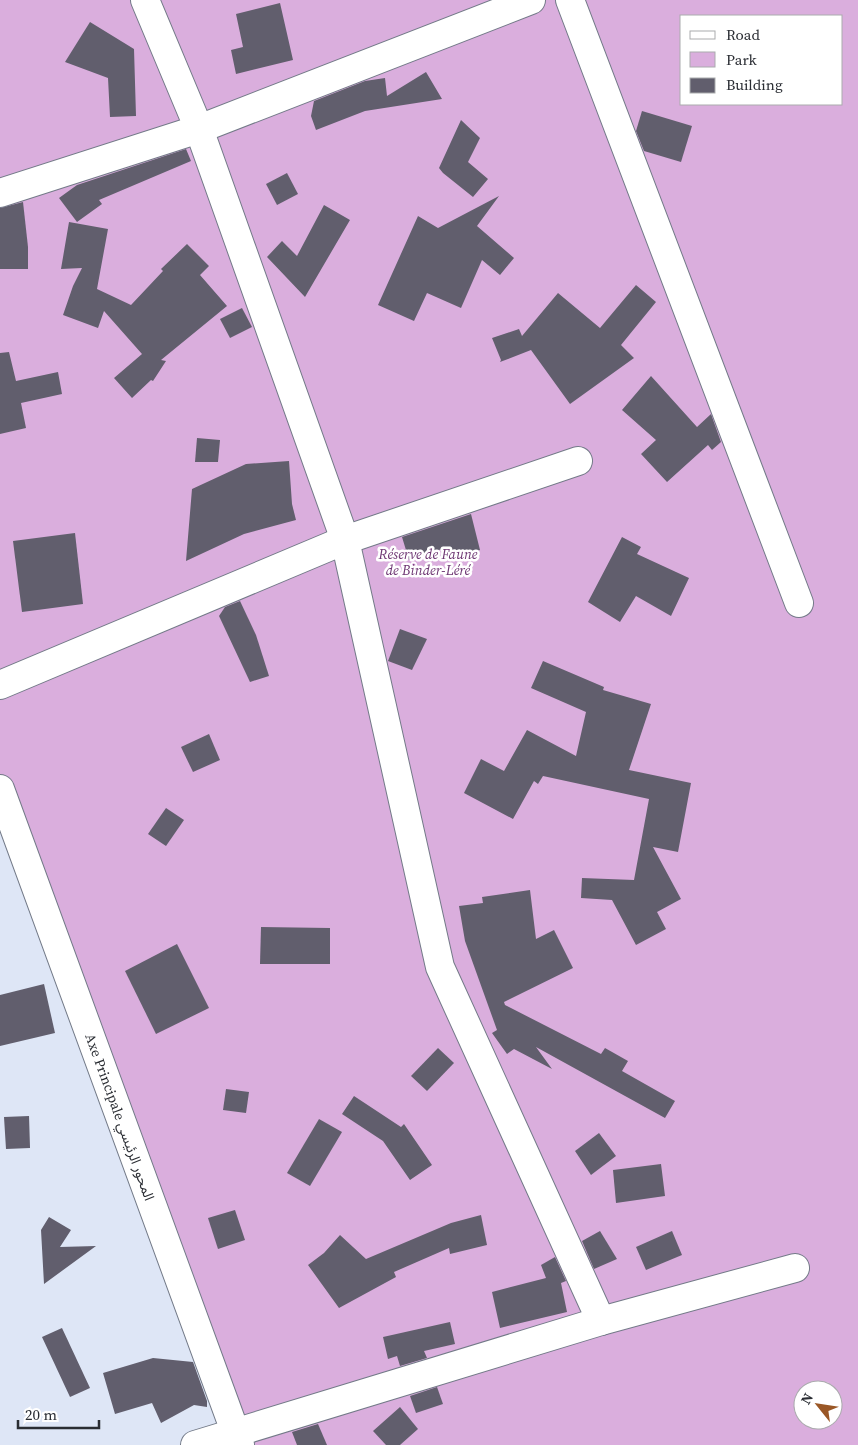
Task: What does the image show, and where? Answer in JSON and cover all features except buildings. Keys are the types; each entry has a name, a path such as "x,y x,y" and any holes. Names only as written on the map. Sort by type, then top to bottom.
{"street":[{"path":"145,0 199,129 345,540 440,967 601,1321"},
{"path":"0,193 199,129 531,0"},
{"path":"570,0 799,603"},
{"path":"0,685 345,540 578,461"},
{"name":"Axe Principale المحور الرئيسي","path":"0,789 238,1439"},
{"path":"195,1445 238,1439 601,1321 794,1268"}],"green space":[{"name":"Réserve de Faune de Binder-Léré","path":"0,0 858,0 858,1445 240,1445 0,789"}]}
